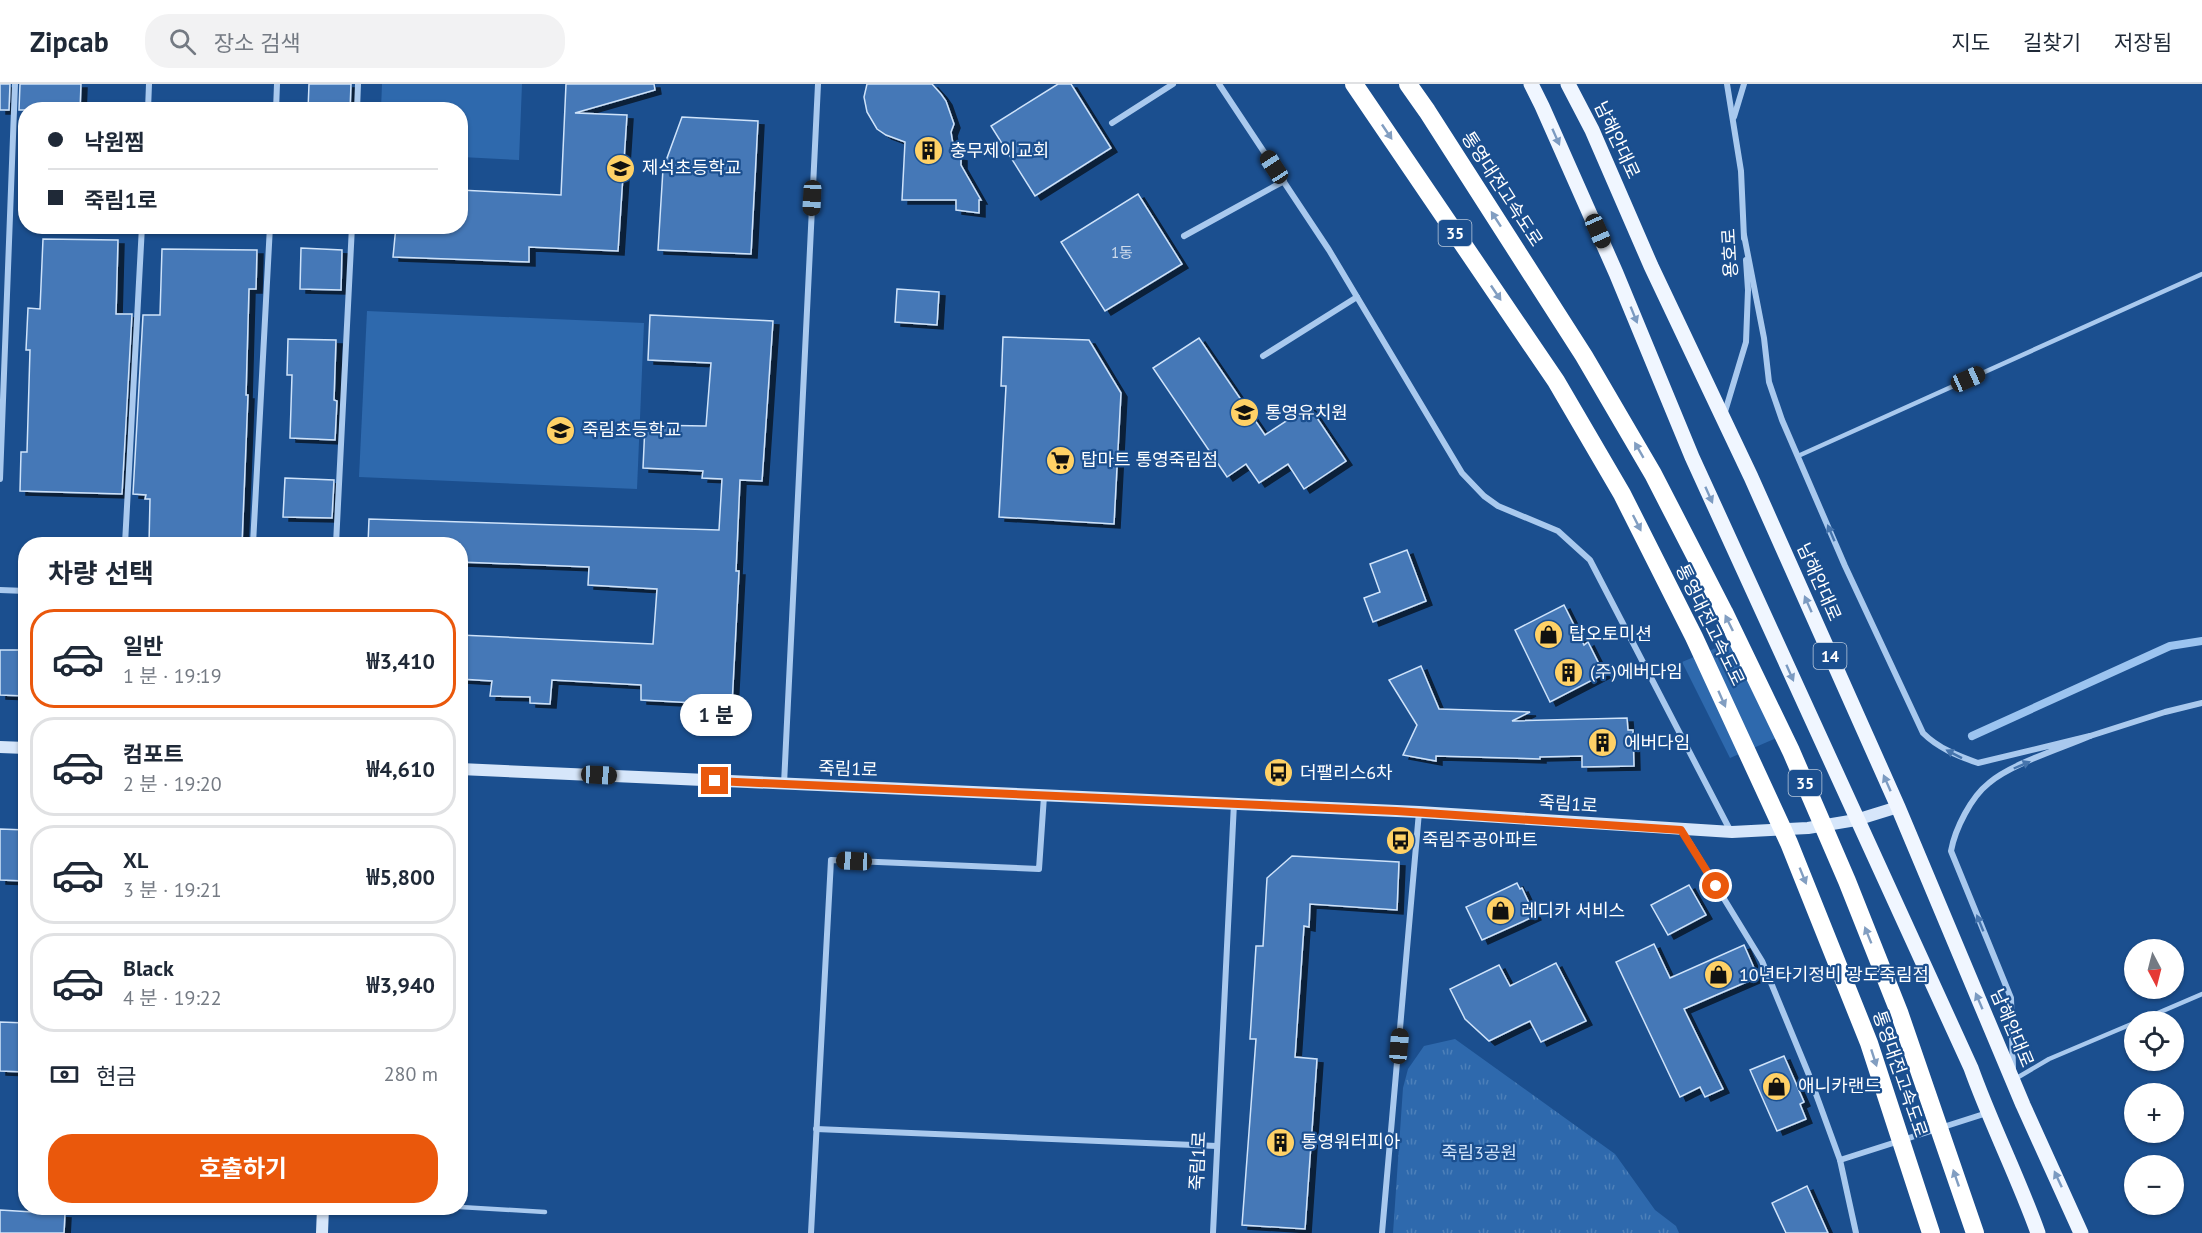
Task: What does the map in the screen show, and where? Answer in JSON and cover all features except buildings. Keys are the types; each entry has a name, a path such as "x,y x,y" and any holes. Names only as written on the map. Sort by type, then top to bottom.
{"highway":[{"name":"통영대전고속도로","path":"1354,84 1556,381 1638,525 1694,637 1789,843 1869,1043 1931,1233"},
{"name":"통영대전고속도로","path":"1408,84 1584,356 1653,474 1724,612 1791,751 1847,881 1899,1012 1975,1233"}],"main road":[{"name":"14","path":"1530,84 1612,262 1692,457 1971,1068 1987,1113 2025,1196 2038,1233"},
{"name":"남해안대로","path":"1568,84 1592,130 1898,807 2013,1081 2081,1233"}],"street":[{"path":"0,479 15,84"},
{"path":"148,102 149,84"},
{"path":"276,102 277,84"},
{"path":"357,102 358,84"},
{"path":"784,784 818,84"},
{"path":"1112,123 1173,84"},
{"path":"1219,84 1284,181 1357,297 1462,473 1484,496 1498,506 1558,531 1590,560 1732,832"},
{"path":"1727,84 1733,121"},
{"name":"용호로","path":"1723,418 1746,342 1748,290 1741,171 1733,121 1744,84"},
{"path":"1184,236 1284,181"},
{"path":"125,537 142,234"},
{"path":"253,537 270,234"},
{"path":"336,537 352,234"},
{"path":"1744,235 1764,338 1769,382 1845,566 1923,733 1933,743 1962,758 1978,763 2090,736 2202,703"},
{"path":"1263,356 1357,297"},
{"path":"0,590 18,591"},
{"path":"2013,1081 2011,998 1951,851 1954,835 1966,812 1988,783 2009,770 2090,736"},
{"path":"0,747 18,748"},
{"name":"죽림1로","path":"468,769 1419,812 1732,832 1808,828 1856,820 1898,807"},
{"path":"811,1233 831,860 1039,869 1044,795"},
{"name":"죽림1로","path":"1213,1233 1234,803"},
{"path":"1382,1233 1419,812"},
{"path":"1681,830 1762,961 1809,1075 1840,1160 1856,1233"},
{"path":"1840,1160 1987,1113"},
{"path":"816,1129 1217,1146"},
{"path":"322,1233 323,1215"}],"lane":[{"path":"1798,456 2202,274"},
{"path":"2162,1011 2202,994"},
{"path":"2013,1081 2049,1059 2124,1027"},
{"path":"468,1207 545,1212"}],"green space":[{"path":"382,84 522,84 519,160 468,157 468,102 381,102"},
{"path":"367,311 644,323 637,489 359,477"},
{"path":"1740,638 1788,733 1730,758 1682,662"},
{"name":"죽림3공원","path":"1455,1039 1615,1154 1655,1210 1676,1226 1679,1233 1393,1233 1403,1088 1408,1069 1424,1046"}],"waterway":[{"path":"1972,736 2170,646 2202,641"}],"place":[{"name":"충무제이교회","path":"929,151"},
{"name":"제석초등학교","path":"621,168"},
{"name":"통영유치원","path":"1244,413"},
{"name":"죽림초등학교","path":"561,430"},
{"name":"탑마트 통영죽림점","path":"1060,460"},
{"name":"탑오토미션","path":"1548,634"},
{"name":"(주)에버다임","path":"1569,672"},
{"name":"에버다임","path":"1603,743"},
{"name":"더팰리스6차","path":"1279,773"},
{"name":"죽림주공아파트","path":"1401,840"},
{"name":"레디카 서비스","path":"1500,911"},
{"name":"10년타기정비 광도죽림점","path":"1718,975"},
{"name":"애니카랜드","path":"1777,1086"},
{"name":"통영워터피아","path":"1280,1142"}],"route":[{"path":"715,781 1396,811 1681,830 1716,886"}]}
